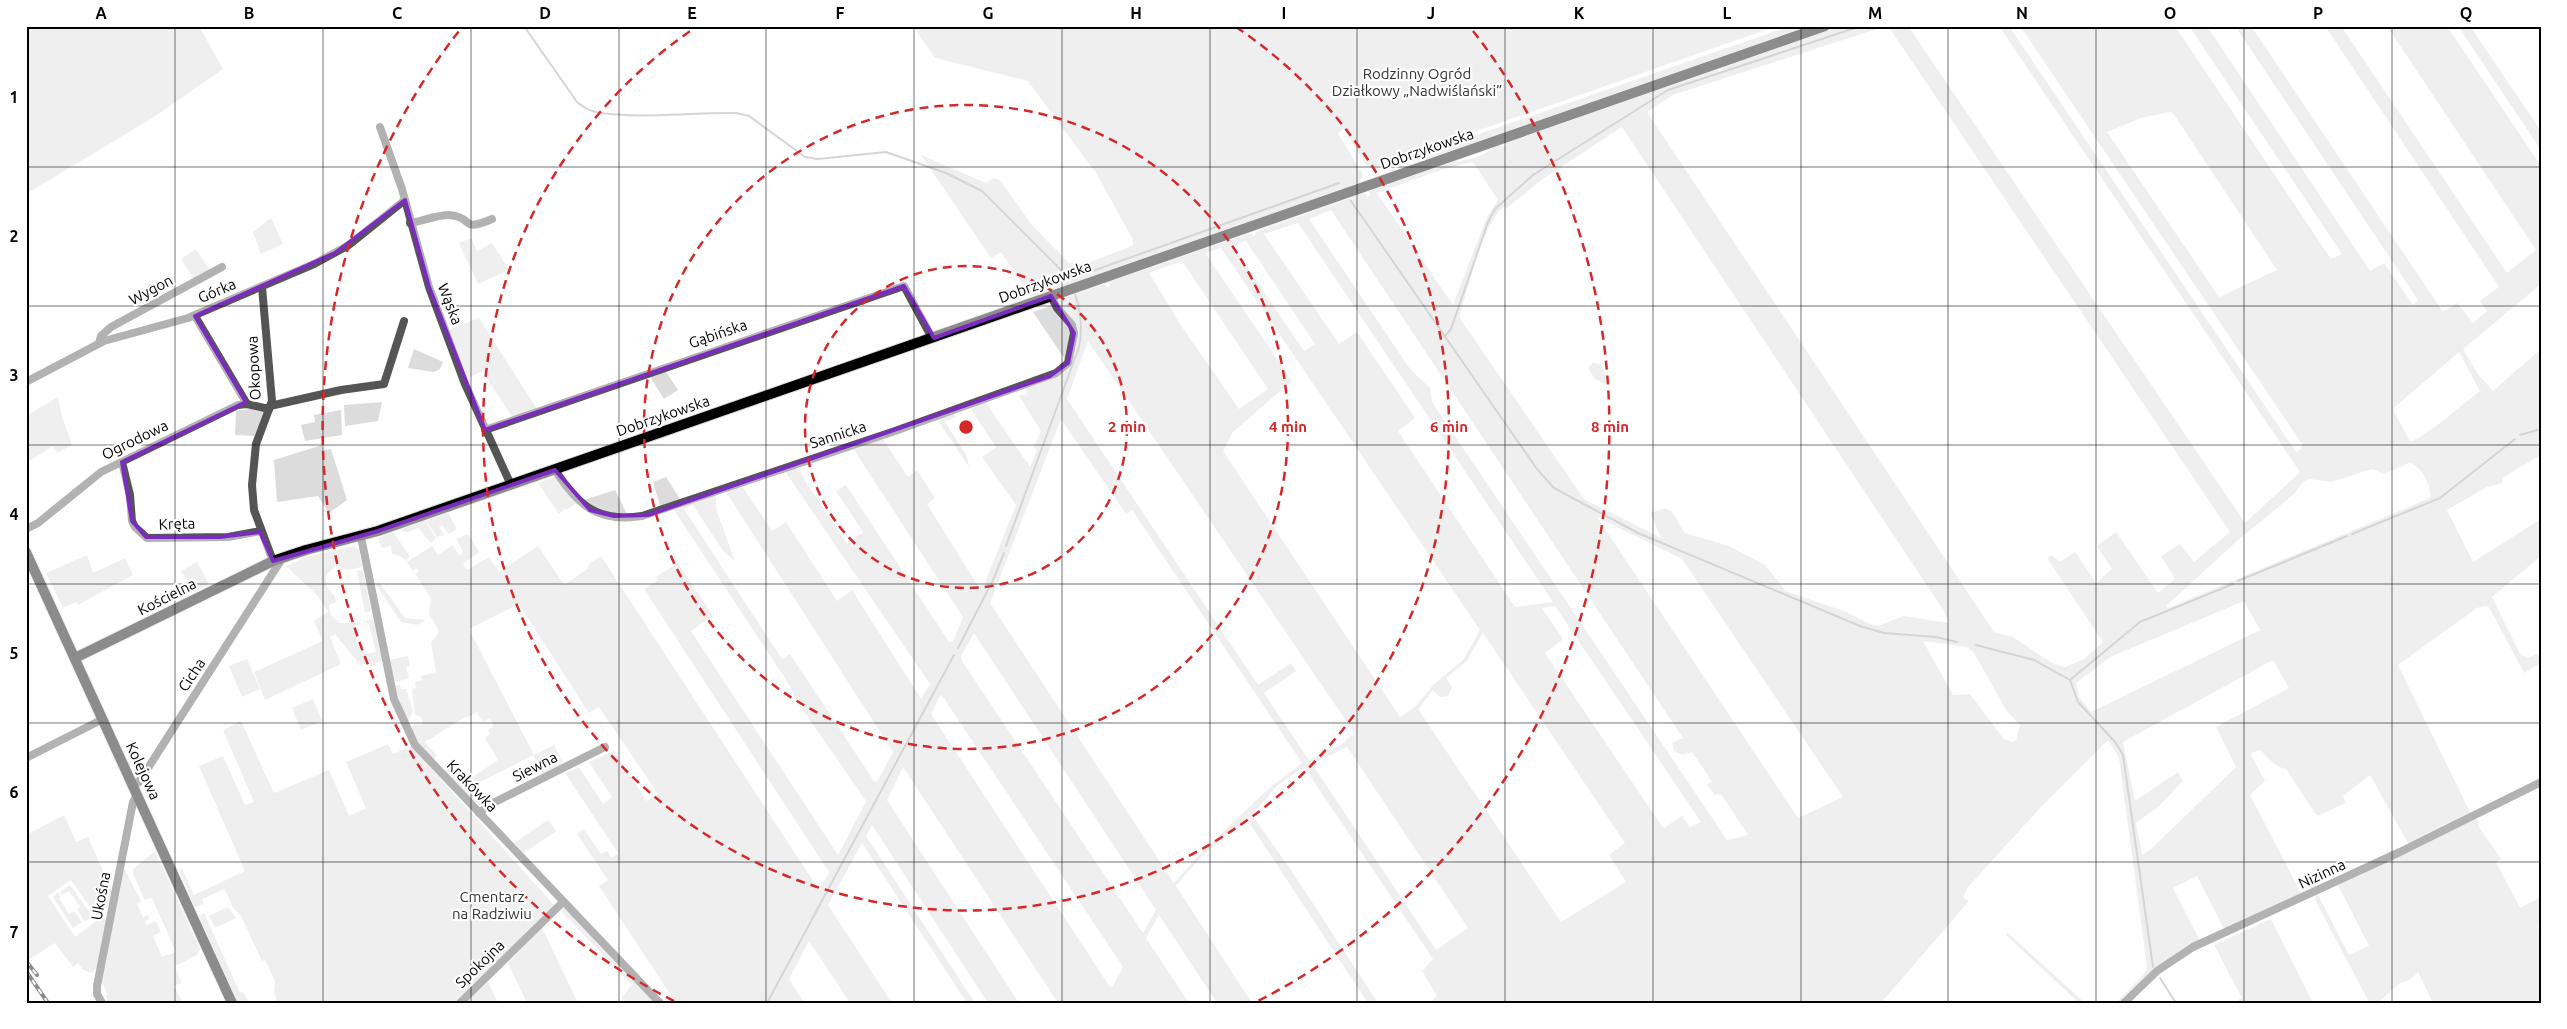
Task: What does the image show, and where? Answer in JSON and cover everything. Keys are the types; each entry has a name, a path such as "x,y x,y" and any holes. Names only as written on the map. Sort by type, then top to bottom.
{"main road":[{"name":"Dobrzykowska","path":"278,559 361,537 512,485 1825,26"},
{"name":"Kolejowa","path":"26,552 232,1003"},
{"name":"Kościelna","path":"75,658 169,614 278,559"}],"street":[{"name":"Wąska","path":"380,127 405,200 428,287 459,369 485,430 512,485"},
{"name":"Górka","path":"26,382 99,343 195,316 342,249 405,200"},
{"path":"410,223 448,215 459,217 468,225 473,226 492,219"},
{"name":"Wygon","path":"99,343 101,336 111,327 222,267"},
{"name":"Gąbińska","path":"485,430 904,286 932,338"},
{"name":"Okopowa","path":"262,287 272,396 270,408 259,434 252,470 253,504 260,531 278,559"},
{"name":"Sannicka","path":"555,470 579,502 590,510 614,516 642,516 901,429 965,404 1050,376 1068,363 1074,340 1074,329 1057,308 1051,296"},
{"path":"195,316 223,359 247,404 270,408 341,390 384,384 404,321"},
{"name":"Ogrodowa","path":"26,529 38,523 93,476 224,412 247,404"},
{"name":"Kręta","path":"122,462 130,495 132,521 146,537 220,537 260,531"},
{"name":"Krakówka","path":"361,537 391,685 400,716 418,748 660,1003"},
{"name":"Cicha","path":"132,785 141,779 272,577 278,559"},
{"path":"262,566 272,577"},
{"path":"26,758 103,720"},
{"name":"Siewna","path":"478,813 489,805 604,747"},
{"name":"Nizinna","path":"2124,1003 2157,971 2193,947 2400,852 2541,782"},
{"name":"Ukośna","path":"102,1003 97,994 97,986 133,802 137,796"},
{"name":"Spokojna","path":"460,1003 563,902"}],"highlighted area":[{"path":"405,200 429,287 485,430 904,286 934,338 1051,296 1074,333 1068,363 1050,376 648,515 614,516 590,510 555,470 378,531 273,561 260,532 220,537 146,537 132,521 122,462 246,402 195,316 335,253"}],"green space":[{"path":"26,26 199,26 223,69 154,117 26,194"},
{"name":"Rodzinny Ogród Działkowy „Nadwiślański”","path":"913,26 1777,26 1371,168 1366,165 1344,129 1338,133 1363,175 1360,183 1053,290 1049,289 1064,284 1060,277 1038,284 1043,294 1030,296 1001,252 991,258 921,155 986,183 994,178 1000,180 1032,225 1069,263 1085,264 1127,248 1133,245 1132,238 1096,173 1028,81 935,58"},
{"path":"1790,26 1813,26 1440,156 1412,162 1410,158"},
{"path":"1840,26 1886,26 1673,95 1647,112 1994,632 2013,637 2052,663 2065,667 2084,659 2103,642 2047,558 2052,555 2060,562 2075,552 2096,583 2112,569 2097,546 2116,532 2158,593 2175,579 2161,556 2180,544 2194,562 2230,532 1888,26 1908,26 2245,523 2300,472 1999,26 2009,26 2296,452 2301,449 2302,444 2020,26 2175,26 2331,259 2342,254 2189,26 2207,26 2370,271 2384,263 2413,305 2418,300 2235,26 2251,26 2443,312 2457,303 2473,323 2487,311 2480,301 2499,287 2325,26 2341,26 2507,273 2536,250 2387,26 2447,26 2541,166 2541,284 2463,349 2477,373 2493,391 2541,349 2541,455 2502,478 2502,483 2487,487 2447,510 2473,562 2541,519 2541,556 2492,597 2520,654 2527,658 2541,653 2541,663 2524,673 2489,607 2485,606 2477,608 2398,665 2471,814 2409,845 2370,775 2343,796 2346,803 2317,816 2286,769 2275,764 2261,750 2250,753 2265,781 2250,795 2302,895 2224,929 2197,876 2173,888 2200,941 2158,967 2120,1003 2116,1003 2145,973 2147,967 2119,758 2108,740 2039,809 1968,887 1963,898 1969,901 1881,1003 1429,1003 1437,996 1422,971 1433,959 1304,767 1278,785 1252,815 1291,870 1378,1003 1368,1003 1248,821 1230,832 1201,857 1176,886 1252,1003 1217,1003 1159,915 1146,938 1189,1003 1058,1003 903,767 887,800 1019,1003 988,1003 872,825 866,836 975,1003 967,1003 862,843 828,905 892,1003 850,1003 809,941 789,979 804,1003 676,1003 599,886 608,880 577,834 584,829 601,854 607,851 612,858 618,853 565,773 579,767 603,804 612,797 589,762 614,751 647,801 658,794 599,707 589,713 519,604 469,629 534,755 554,745 563,763 543,773 533,755 471,787 485,802 480,805 471,800 443,771 447,767 462,784 498,760 485,738 490,734 488,730 494,726 489,718 483,722 477,712 465,717 425,742 437,756 432,760 409,728 415,724 421,725 423,723 421,717 415,714 412,689 416,688 415,682 422,680 421,676 436,672 431,642 438,634 438,629 429,614 431,598 415,574 419,571 417,568 413,571 407,562 432,546 438,555 452,545 460,556 463,551 456,539 468,534 479,552 463,564 467,570 489,557 499,572 538,546 564,585 589,568 588,565 601,556 819,890 829,872 644,589 658,580 656,577 678,563 713,616 691,631 838,855 866,801 796,700 790,686 674,510 716,495 716,509 735,561 723,551 693,505 684,509 782,659 790,654 874,781 877,782 893,752 726,492 742,486 772,531 786,522 837,601 852,590 921,699 930,684 784,470 796,467 847,544 863,532 836,491 846,485 949,642 953,642 963,617 854,450 883,439 908,477 917,470 935,498 927,504 978,586 984,585 1016,505 982,457 996,447 968,405 984,400 1030,467 1037,450 1034,447 1041,431 1019,396 1027,394 1025,387 1063,371 1077,335 1059,307 1058,300 1105,284 1107,287 1110,286 1109,282 1251,233 1253,236 1256,235 1255,232 1365,193 1367,197 1371,195 1369,192 1393,182 1440,166 1477,157 1497,145 1506,146 1505,143 1718,69 1719,72 1723,70 1722,67","holes":["2173,113 2277,270 2219,297 2107,132 2141,118","1622,127 1944,611 1949,623 1903,616 1879,626 1870,624 1846,612 1786,591 1765,565 1729,546 1685,533 1672,512 1666,508 1650,513 1661,538 1584,499 1459,317 1482,242 1496,215 1504,206 1506,209 1540,181","1473,162 1498,200 1486,219 1453,305 1377,193 1444,169","1331,210 1683,738 1672,743 1674,751 1683,755 1692,752 1712,781 1707,785 1715,795 1721,794 1748,835 1727,840 1432,402 1430,388 1410,369 1309,219","1298,223 1553,602 1515,607 1398,431 1415,418 1357,332 1339,344 1264,234","1246,241 1315,344 1304,351 1233,246","1221,248 1480,630 1463,660 1433,685 1416,706 1400,717 1223,451 1233,432 1292,381 1205,253","1182,261 1268,389 1239,409 1182,327 1149,273","1088,341 1355,734 1346,739 1344,743 1309,760 1264,693 1296,671 1291,663 1258,685 1067,399","2459,352 2480,391 2434,428 2410,441 2394,412 2395,407","1061,419 1126,514 1132,510 1302,763 1267,790 1200,854 1174,883 990,603","2409,463 2418,468 2425,477 2430,498 2168,608 2166,606 2237,541 2294,494 2304,481 2310,479 2331,482 2372,469 2384,474","1597,517 1682,559 1843,797 1798,818","2244,601 2260,630 2091,712 2079,697 2076,683 2110,657","1555,606 1701,822 1690,827 1682,816 1664,828 1545,653 1563,639 1542,608","974,633 1156,910 1143,933 962,661 961,656","1483,633 1625,843 1609,855 1626,882 1561,922 1418,709 1433,690 1440,697 1448,696 1452,687 1446,678 1467,661","1923,641 1967,647 1974,653 2006,710 2020,725 2016,740 2012,742 2004,739 1970,694 1953,695","2273,660 2289,688 2216,727 2236,767 2150,850 2142,855 2136,823 2159,806 2183,781 2178,772 2135,801 2123,742","941,694 1123,967 1113,986 1110,987 931,714","1347,747 1468,928 1436,950 1312,764"]},
{"path":"2458,26 2470,26 2541,131 2541,150"},
{"path":"271,218 283,244 261,254 253,232"},
{"path":"471,238 477,251 492,243 509,270 478,284 459,243"},
{"path":"196,249 211,272 195,281 181,259"},
{"path":"1051,306 1064,320 1069,331 1066,361 1033,312"},
{"path":"479,318 537,409 513,418 482,371 466,379 448,330"},
{"path":"414,349 443,362 440,369 434,372 408,368"},
{"path":"1593,362 1601,365 1608,380 1604,384 1595,379 1588,368"},
{"path":"665,370 678,390 664,399 649,375"},
{"path":"58,397 62,417 72,445 57,453 53,446 26,463 26,416"},
{"path":"382,402 378,421 345,426 344,405"},
{"path":"249,409 263,412 255,436 235,435 236,411"},
{"path":"341,410 342,435 305,441 301,425 315,422 314,415"},
{"path":"952,411 956,417 945,422 967,456 969,467 937,419"},
{"path":"322,445 323,450 331,449 347,500 329,513 318,496 277,502 274,460"},
{"path":"557,476 577,503 566,510 565,508 559,514 538,483"},
{"path":"666,477 682,502 661,509 653,482"},
{"path":"615,490 628,516 601,513 581,501"},
{"path":"448,513 457,529 449,534 442,525 439,527 444,535 437,537 426,521"},
{"path":"425,521 436,538 431,543 418,528 409,532 403,532 401,529"},
{"path":"393,532 410,556 406,561 400,556 392,554 391,546 382,548 378,538"},
{"path":"354,546 359,549 362,567 347,570 336,566 326,575 326,585 335,597 336,602 329,605 330,614 339,623 360,624 354,626 358,646 365,654 376,652 369,624 365,622 373,618 382,661 371,666 367,662 361,666 335,634 330,637 341,664 265,700 254,672 323,641 314,621 328,612 318,596 286,566 306,557"},
{"path":"87,555 93,573 125,558 133,575 78,605 76,602 63,608 46,573"},
{"path":"197,562 209,584 195,592 181,571"},
{"path":"363,570 371,611 365,613 357,571"},
{"path":"379,582 405,618 425,620 418,625 401,622 376,585"},
{"path":"408,656 410,666 406,667 409,678 394,682 389,660"},
{"path":"247,659 260,689 242,697 229,666"},
{"path":"400,685 401,689 406,689 413,711 407,723 395,686"},
{"path":"313,699 322,721 301,730 292,708"},
{"name":"Cmentarz na Radziwiu","path":"241,721 274,793 329,770 349,816 366,808 346,762 388,744 393,754 411,746 555,906 455,1003 278,1003 274,993 275,981 265,960 262,961 241,916 233,908 225,889 202,899 204,904 195,907 179,870 182,869 194,895 245,871 199,766 223,756 245,805 254,802 223,730"},
{"path":"64,815 76,842 88,837 113,893 107,908 97,913 93,911 71,880 48,896 75,937 103,916 108,923 99,966 92,973 83,970 78,963 73,967 55,943 30,959 26,954 26,835"},
{"path":"2477,818 2479,827 2501,859 2496,862 2520,908 2541,897 2541,920 2538,927 2541,939 2541,1003 2433,1003 2418,972 2397,985 2382,999 2369,1002 2315,900 2316,896 2318,895 2349,955 2369,946 2338,885"},
{"path":"548,820 556,831 524,853 514,843"},
{"path":"155,851 200,949 197,955 175,966 181,983 174,986 183,1003 106,1003 107,993 101,981 122,864 141,901 137,904 143,917 148,915 150,919 145,921 147,925 156,921 161,932 153,936 162,957 176,952 152,898 145,900 133,874 133,869"},
{"path":"70,885 92,916 89,920 84,921 77,909 80,907 69,891 62,895 60,892"},
{"path":"58,892 61,896 59,898 69,914 74,911 82,922 73,928 53,897"},
{"path":"228,907 236,918 215,928 209,916"},
{"path":"563,908 656,1003 626,1003 622,997 632,985 560,910"},
{"path":"204,913 239,991 244,993 249,1003 238,1003 199,916"},
{"path":"2271,919 2313,1003 2234,1003 2242,998 2214,945"},
{"path":"542,928 578,1003 527,1003 508,963"},
{"path":"2008,933 2085,1003 2079,1003 2006,935"},
{"path":"488,982 498,1003 465,1003"}],"waterway":[{"path":"524,26 577,102 594,112 618,115 736,113 749,116 805,157 818,159 886,152 946,173 982,191 1070,279 1339,183"},
{"path":"1445,336 1451,329 1488,222 1495,209 1533,175 1668,90 1861,26"},
{"path":"1351,201 1537,469 1554,488 1638,533 1860,626 1884,633 1936,637 1957,642"},
{"path":"1006,546 1079,347 1081,320 1075,294"},
{"path":"2520,435 2541,429"},
{"path":"2352,534 2440,498 2515,439"},
{"path":"2238,581 2347,536"},
{"path":"958,648 993,580 1004,553"},
{"path":"1976,645 2034,660 2070,680 2140,622 2233,584"},
{"path":"767,1003 954,655"},
{"path":"2070,680 2078,702 2116,743 2123,755 2153,967"},
{"path":"2160,978 2176,1003"}],"railway":[{"path":"26,961 37,975"},
{"path":"26,971 48,1003"}]}
